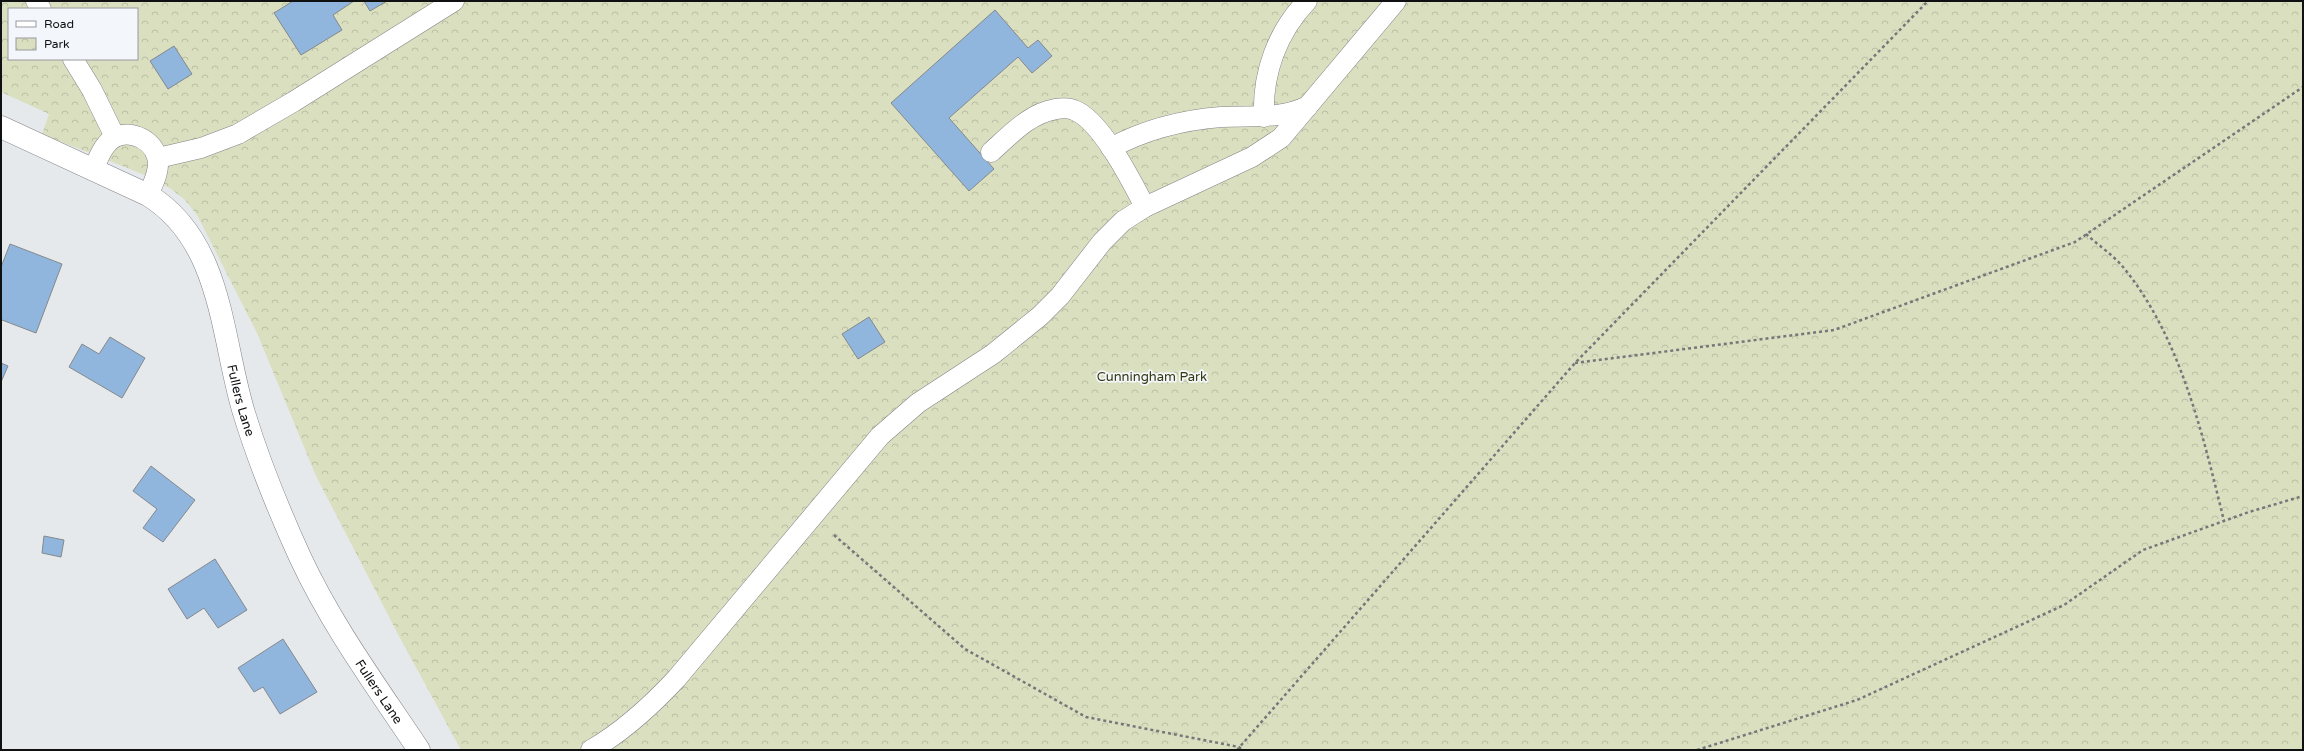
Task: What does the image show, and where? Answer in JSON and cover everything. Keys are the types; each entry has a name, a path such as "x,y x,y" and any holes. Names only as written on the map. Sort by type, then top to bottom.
{"street":[{"name":"Fullers Lane","path":"1,127 148,195 165,206 180,220 202,256 217,298 246,420 287,527 315,587 346,641 419,750"}],"lane":[{"path":"158,158 201,148 238,134 293,102 454,1"},
{"path":"1264,117 1264,92 1274,53 1286,28 1307,1"},
{"path":"591,750 631,723 655,702 880,436 918,403 993,354 1040,316 1060,296 1113,230 1123,221 1145,207 1267,149 1281,138 1396,1"},
{"path":"74,60 92,90 115,137"},
{"path":"1111,148 1141,134 1178,124 1221,117 1264,117 1287,114 1308,106"},
{"path":"991,152 1024,123 1046,112 1064,108 1074,109 1082,114 1111,148 1145,207"},
{"path":"93,170 106,144 115,137 125,134 137,136 147,141 158,158 155,180 148,195"}],"path":[{"path":"1237,750 1575,363 1927,1"},
{"path":"1575,363 1834,330 2075,242 2303,87"},
{"path":"2086,234 2122,266 2159,319 2197,423 2224,521"},
{"path":"1697,750 1857,700 2064,605 2143,550 2224,521 2303,496"},
{"path":"812,516 965,649 1086,717 1239,747 1242,750"}],"green space":[{"name":"Cunningham Park","path":"1,1 2303,1 2303,750 461,750 400,638 316,476 257,333 197,215 185,200 171,189 152,178 42,134 49,114 1,92"}],"building":[{"path":"293,1 354,1 333,15 342,30 301,55 274,13"},
{"path":"364,1 387,1 370,11"},
{"path":"995,10 1028,48 1038,40 1052,56 1032,73 1018,57 949,118 994,169 969,191 891,103"},
{"path":"174,46 192,74 168,89 150,61"},
{"path":"10,244 62,264 36,333 2,320 1,323 1,267"},
{"path":"869,317 885,342 858,359 842,334"},
{"path":"110,337 145,358 122,398 69,367 82,344 99,354"},
{"path":"1,363 8,366 1,382"},
{"path":"151,466 195,500 163,542 143,528 157,509 133,491"},
{"path":"44,536 64,540 61,557 42,553"},
{"path":"215,559 247,610 218,628 204,608 187,619 168,589"},
{"path":"283,639 317,692 280,714 263,687 254,692 238,668"}]}
